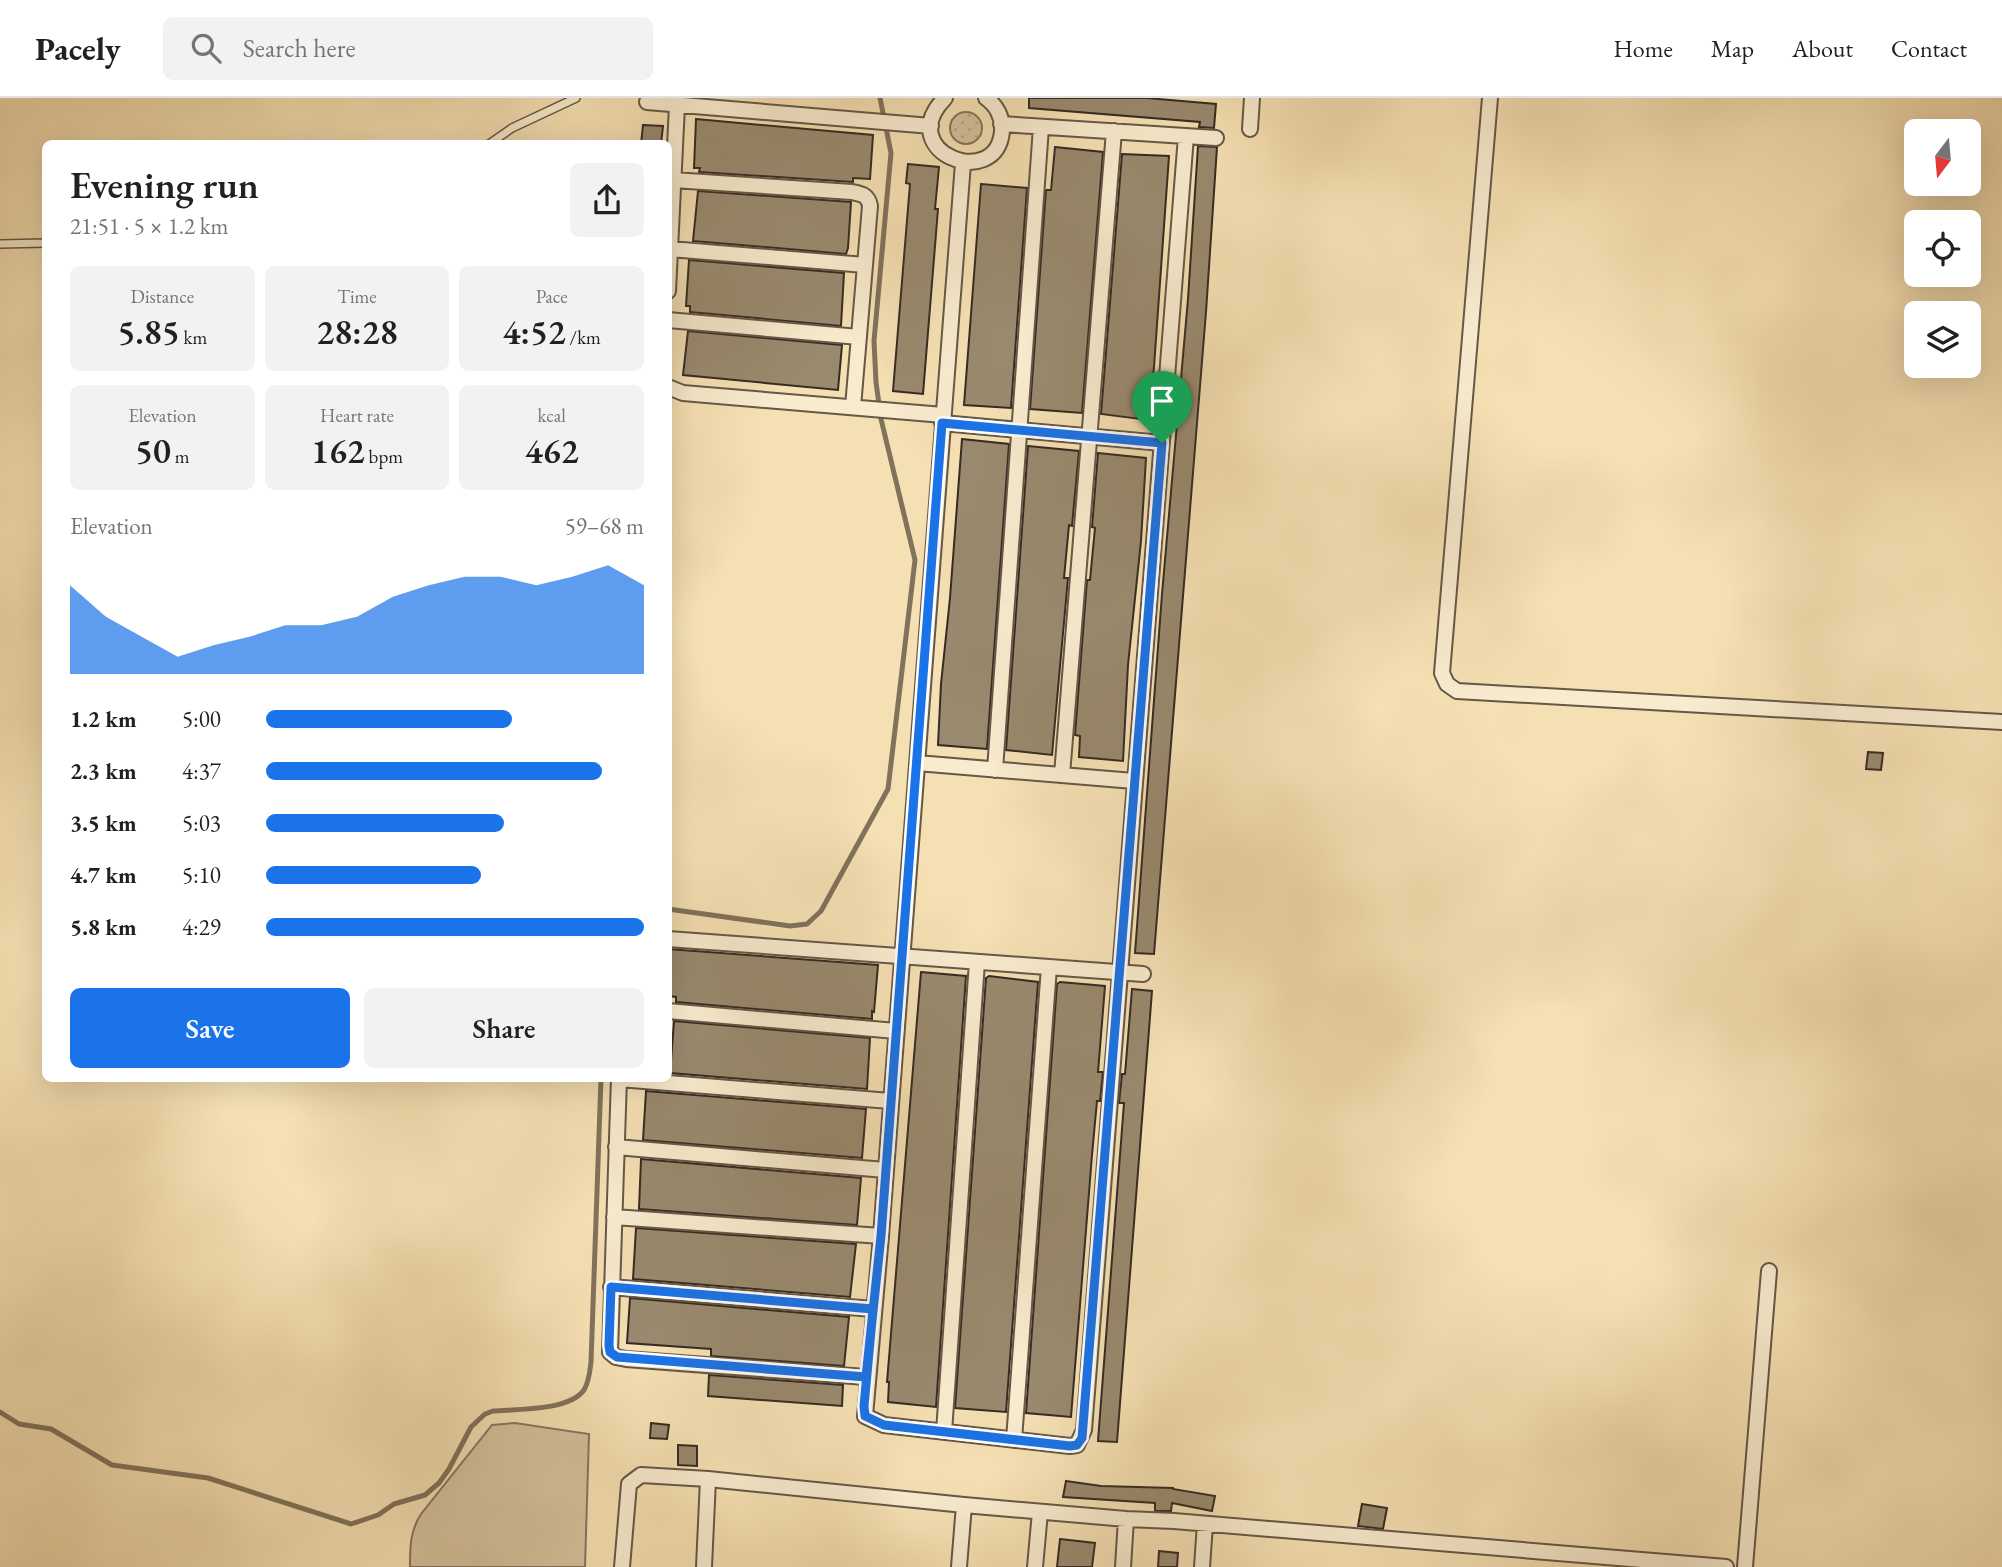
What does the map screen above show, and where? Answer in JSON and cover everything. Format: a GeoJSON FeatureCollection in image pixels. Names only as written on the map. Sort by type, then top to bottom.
{"type":"FeatureCollection","features":[{"type":"Feature","properties":{"kind":"street"},"geometry":{"type":"LineString","coordinates":[[945,98],[931,118],[934,142],[941,152],[963,163],[985,158],[999,141],[1001,124],[997,109],[986,98]]}},
{"type":"Feature","properties":{"kind":"street"},"geometry":{"type":"LineString","coordinates":[[1250,128],[1252,98]]}},
{"type":"Feature","properties":{"kind":"street"},"geometry":{"type":"LineString","coordinates":[[1489,98],[1442,673],[1447,684],[1457,691],[2002,722]]}},
{"type":"Feature","properties":{"kind":"street"},"geometry":{"type":"LineString","coordinates":[[647,102],[931,126]]}},
{"type":"Feature","properties":{"kind":"street"},"geometry":{"type":"LineString","coordinates":[[672,203],[677,105]]}},
{"type":"Feature","properties":{"kind":"street"},"geometry":{"type":"LineString","coordinates":[[1001,124],[1216,138]]}},
{"type":"Feature","properties":{"kind":"street"},"geometry":{"type":"LineString","coordinates":[[995,770],[1041,127]]}},
{"type":"Feature","properties":{"kind":"street"},"geometry":{"type":"LineString","coordinates":[[1062,775],[1114,131]]}},
{"type":"Feature","properties":{"kind":"street"},"geometry":{"type":"LineString","coordinates":[[963,163],[865,1416],[884,1425],[1070,1446],[1077,1445],[1084,1430],[1186,136]]}},
{"type":"Feature","properties":{"kind":"street"},"geometry":{"type":"LineString","coordinates":[[673,180],[863,194],[868,199],[870,205],[853,407]]}},
{"type":"Feature","properties":{"kind":"street"},"geometry":{"type":"LineString","coordinates":[[672,249],[865,265]]}},
{"type":"Feature","properties":{"kind":"street"},"geometry":{"type":"LineString","coordinates":[[672,320],[859,337]]}},
{"type":"Feature","properties":{"kind":"street"},"geometry":{"type":"LineString","coordinates":[[672,389],[683,393],[889,410],[1020,430],[1162,443]]}},
{"type":"Feature","properties":{"kind":"street"},"geometry":{"type":"LineString","coordinates":[[917,763],[1134,781]]}},
{"type":"Feature","properties":{"kind":"street"},"geometry":{"type":"LineString","coordinates":[[672,939],[1143,974]]}},
{"type":"Feature","properties":{"kind":"street"},"geometry":{"type":"LineString","coordinates":[[944,1432],[977,962]]}},
{"type":"Feature","properties":{"kind":"street"},"geometry":{"type":"LineString","coordinates":[[1014,1440],[1049,967]]}},
{"type":"Feature","properties":{"kind":"street"},"geometry":{"type":"LineString","coordinates":[[672,1011],[895,1031]]}},
{"type":"Feature","properties":{"kind":"street"},"geometry":{"type":"LineString","coordinates":[[619,1082],[610,1352],[617,1357],[866,1377]]}},
{"type":"Feature","properties":{"kind":"street"},"geometry":{"type":"LineString","coordinates":[[666,1082],[890,1101]]}},
{"type":"Feature","properties":{"kind":"street"},"geometry":{"type":"LineString","coordinates":[[616,1147],[885,1170]]}},
{"type":"Feature","properties":{"kind":"street"},"geometry":{"type":"LineString","coordinates":[[614,1217],[881,1236]]}},
{"type":"Feature","properties":{"kind":"street"},"geometry":{"type":"LineString","coordinates":[[1745,1567],[1769,1271]]}},
{"type":"Feature","properties":{"kind":"street"},"geometry":{"type":"LineString","coordinates":[[611,1287],[873,1309]]}},
{"type":"Feature","properties":{"kind":"street"},"geometry":{"type":"LineString","coordinates":[[622,1567],[629,1484],[641,1475],[708,1479],[1040,1512],[1726,1567]]}},
{"type":"Feature","properties":{"kind":"street"},"geometry":{"type":"LineString","coordinates":[[704,1567],[708,1479]]}},
{"type":"Feature","properties":{"kind":"street"},"geometry":{"type":"LineString","coordinates":[[958,1567],[964,1505]]}},
{"type":"Feature","properties":{"kind":"street"},"geometry":{"type":"LineString","coordinates":[[1035,1567],[1040,1512]]}},
{"type":"Feature","properties":{"kind":"street"},"geometry":{"type":"LineString","coordinates":[[1123,1567],[1126,1519]]}},
{"type":"Feature","properties":{"kind":"street"},"geometry":{"type":"LineString","coordinates":[[1202,1567],[1205,1524]]}},
{"type":"Feature","properties":{"kind":"lane"},"geometry":{"type":"LineString","coordinates":[[495,140],[512,128],[576,98]]}},
{"type":"Feature","properties":{"kind":"lane"},"geometry":{"type":"LineString","coordinates":[[0,244],[42,243]]}},
{"type":"Feature","properties":{"kind":"shaded area"},"geometry":{"type":"Polygon","coordinates":[[[966,112],[977,117],[982,128],[977,139],[966,144],[955,139],[950,128],[955,117],[966,112]]]}},
{"type":"Feature","properties":{"kind":"shaded area"},"geometry":{"type":"Polygon","coordinates":[[[515,1423],[589,1434],[585,1567],[410,1567],[413,1533],[421,1514],[492,1425],[515,1423]]]}},
{"type":"Feature","properties":{"kind":"building"},"geometry":{"type":"Polygon","coordinates":[[[1029,98],[1147,98],[1216,104],[1214,128],[1199,127],[1200,122],[1029,108],[1029,98]]]}},
{"type":"Feature","properties":{"kind":"building"},"geometry":{"type":"Polygon","coordinates":[[[696,119],[873,135],[870,179],[853,178],[853,182],[699,172],[700,168],[694,168],[696,119]]]}},
{"type":"Feature","properties":{"kind":"building"},"geometry":{"type":"Polygon","coordinates":[[[643,125],[663,126],[661,140],[641,140],[643,125]]]}},
{"type":"Feature","properties":{"kind":"building"},"geometry":{"type":"Polygon","coordinates":[[[1198,146],[1217,147],[1206,312],[1154,954],[1135,953],[1188,299],[1198,146]]]}},
{"type":"Feature","properties":{"kind":"building"},"geometry":{"type":"Polygon","coordinates":[[[1055,147],[1103,152],[1082,413],[1030,409],[1046,190],[1051,190],[1055,147]]]}},
{"type":"Feature","properties":{"kind":"building"},"geometry":{"type":"Polygon","coordinates":[[[1122,154],[1169,156],[1148,420],[1101,414],[1122,154]]]}},
{"type":"Feature","properties":{"kind":"building"},"geometry":{"type":"Polygon","coordinates":[[[908,164],[939,167],[923,394],[893,391],[910,184],[906,183],[908,164]]]}},
{"type":"Feature","properties":{"kind":"building"},"geometry":{"type":"Polygon","coordinates":[[[981,184],[1027,188],[1011,408],[964,405],[981,184]]]}},
{"type":"Feature","properties":{"kind":"building"},"geometry":{"type":"Polygon","coordinates":[[[698,191],[851,202],[846,254],[693,241],[698,191]]]}},
{"type":"Feature","properties":{"kind":"building"},"geometry":{"type":"Polygon","coordinates":[[[689,260],[844,273],[841,326],[690,312],[690,306],[686,306],[689,260]]]}},
{"type":"Feature","properties":{"kind":"building"},"geometry":{"type":"Polygon","coordinates":[[[688,331],[842,345],[838,390],[683,375],[688,331]]]}},
{"type":"Feature","properties":{"kind":"building"},"geometry":{"type":"Polygon","coordinates":[[[962,439],[1009,444],[987,749],[938,745],[962,439]]]}},
{"type":"Feature","properties":{"kind":"building"},"geometry":{"type":"Polygon","coordinates":[[[1028,446],[1079,451],[1064,578],[1068,578],[1052,755],[1006,750],[1028,446]]]}},
{"type":"Feature","properties":{"kind":"building"},"geometry":{"type":"Polygon","coordinates":[[[1098,453],[1146,458],[1141,541],[1128,665],[1123,761],[1079,757],[1080,736],[1075,735],[1087,580],[1090,580],[1095,528],[1092,527],[1098,453]]]}},
{"type":"Feature","properties":{"kind":"building"},"geometry":{"type":"Polygon","coordinates":[[[1868,752],[1883,753],[1881,770],[1866,769],[1868,752]]]}},
{"type":"Feature","properties":{"kind":"building"},"geometry":{"type":"Polygon","coordinates":[[[672,949],[878,965],[872,1019],[676,1002],[676,997],[672,996],[672,949]]]}},
{"type":"Feature","properties":{"kind":"building"},"geometry":{"type":"Polygon","coordinates":[[[921,972],[966,976],[936,1407],[888,1402],[887,1382],[921,972]]]}},
{"type":"Feature","properties":{"kind":"building"},"geometry":{"type":"Polygon","coordinates":[[[989,976],[1038,982],[1006,1412],[955,1408],[986,978],[989,976]]]}},
{"type":"Feature","properties":{"kind":"building"},"geometry":{"type":"Polygon","coordinates":[[[1060,982],[1105,986],[1098,1072],[1103,1072],[1100,1101],[1097,1101],[1071,1417],[1026,1413],[1057,984],[1060,982]]]}},
{"type":"Feature","properties":{"kind":"building"},"geometry":{"type":"Polygon","coordinates":[[[1132,989],[1152,991],[1117,1442],[1098,1441],[1124,1103],[1119,1103],[1122,1074],[1125,1074],[1132,989]]]}},
{"type":"Feature","properties":{"kind":"building"},"geometry":{"type":"Polygon","coordinates":[[[674,1021],[870,1038],[867,1089],[672,1073],[674,1021]]]}},
{"type":"Feature","properties":{"kind":"building"},"geometry":{"type":"Polygon","coordinates":[[[646,1091],[866,1109],[862,1158],[643,1140],[646,1091]]]}},
{"type":"Feature","properties":{"kind":"building"},"geometry":{"type":"Polygon","coordinates":[[[641,1159],[861,1178],[857,1225],[639,1209],[641,1159]]]}},
{"type":"Feature","properties":{"kind":"building"},"geometry":{"type":"Polygon","coordinates":[[[636,1228],[856,1244],[850,1297],[633,1279],[636,1228]]]}},
{"type":"Feature","properties":{"kind":"building"},"geometry":{"type":"Polygon","coordinates":[[[630,1298],[849,1317],[844,1366],[711,1356],[711,1349],[627,1343],[630,1298]]]}},
{"type":"Feature","properties":{"kind":"building"},"geometry":{"type":"Polygon","coordinates":[[[709,1375],[843,1385],[842,1406],[708,1396],[709,1375]]]}},
{"type":"Feature","properties":{"kind":"building"},"geometry":{"type":"Polygon","coordinates":[[[651,1423],[669,1425],[667,1439],[650,1438],[651,1423]]]}},
{"type":"Feature","properties":{"kind":"building"},"geometry":{"type":"Polygon","coordinates":[[[678,1445],[697,1446],[697,1466],[678,1465],[678,1445]]]}},
{"type":"Feature","properties":{"kind":"building"},"geometry":{"type":"Polygon","coordinates":[[[1066,1481],[1101,1486],[1173,1488],[1215,1496],[1212,1511],[1172,1503],[1171,1511],[1155,1511],[1155,1503],[1063,1497],[1066,1481]]]}},
{"type":"Feature","properties":{"kind":"building"},"geometry":{"type":"Polygon","coordinates":[[[1362,1504],[1387,1508],[1383,1529],[1358,1526],[1362,1504]]]}},
{"type":"Feature","properties":{"kind":"building"},"geometry":{"type":"Polygon","coordinates":[[[1060,1539],[1095,1543],[1092,1567],[1057,1567],[1060,1539]]]}},
{"type":"Feature","properties":{"kind":"building"},"geometry":{"type":"Polygon","coordinates":[[[1159,1551],[1178,1553],[1177,1567],[1158,1567],[1159,1551]]]}},
{"type":"Feature","properties":{"kind":"waterway"},"geometry":{"type":"LineString","coordinates":[[672,910],[790,926],[807,924],[821,911],[888,789],[915,560],[881,419],[876,382],[874,341],[891,153],[880,98]]}},
{"type":"Feature","properties":{"kind":"waterway"},"geometry":{"type":"LineString","coordinates":[[0,1412],[19,1424],[51,1429],[112,1465],[208,1478],[351,1524],[378,1515],[394,1504],[425,1495],[439,1483],[471,1427],[485,1414],[567,1402],[577,1397],[586,1387],[591,1362],[601,1082]]}},
{"type":"Feature","properties":{"kind":"route"},"geometry":{"type":"LineString","coordinates":[[1162,443],[942,423],[881,1236],[873,1309],[866,1377],[617,1357],[610,1352],[609,1345],[611,1287],[873,1309],[864,1406],[865,1416],[873,1422],[1070,1446],[1077,1445],[1082,1438],[1162,443]]}}]}
